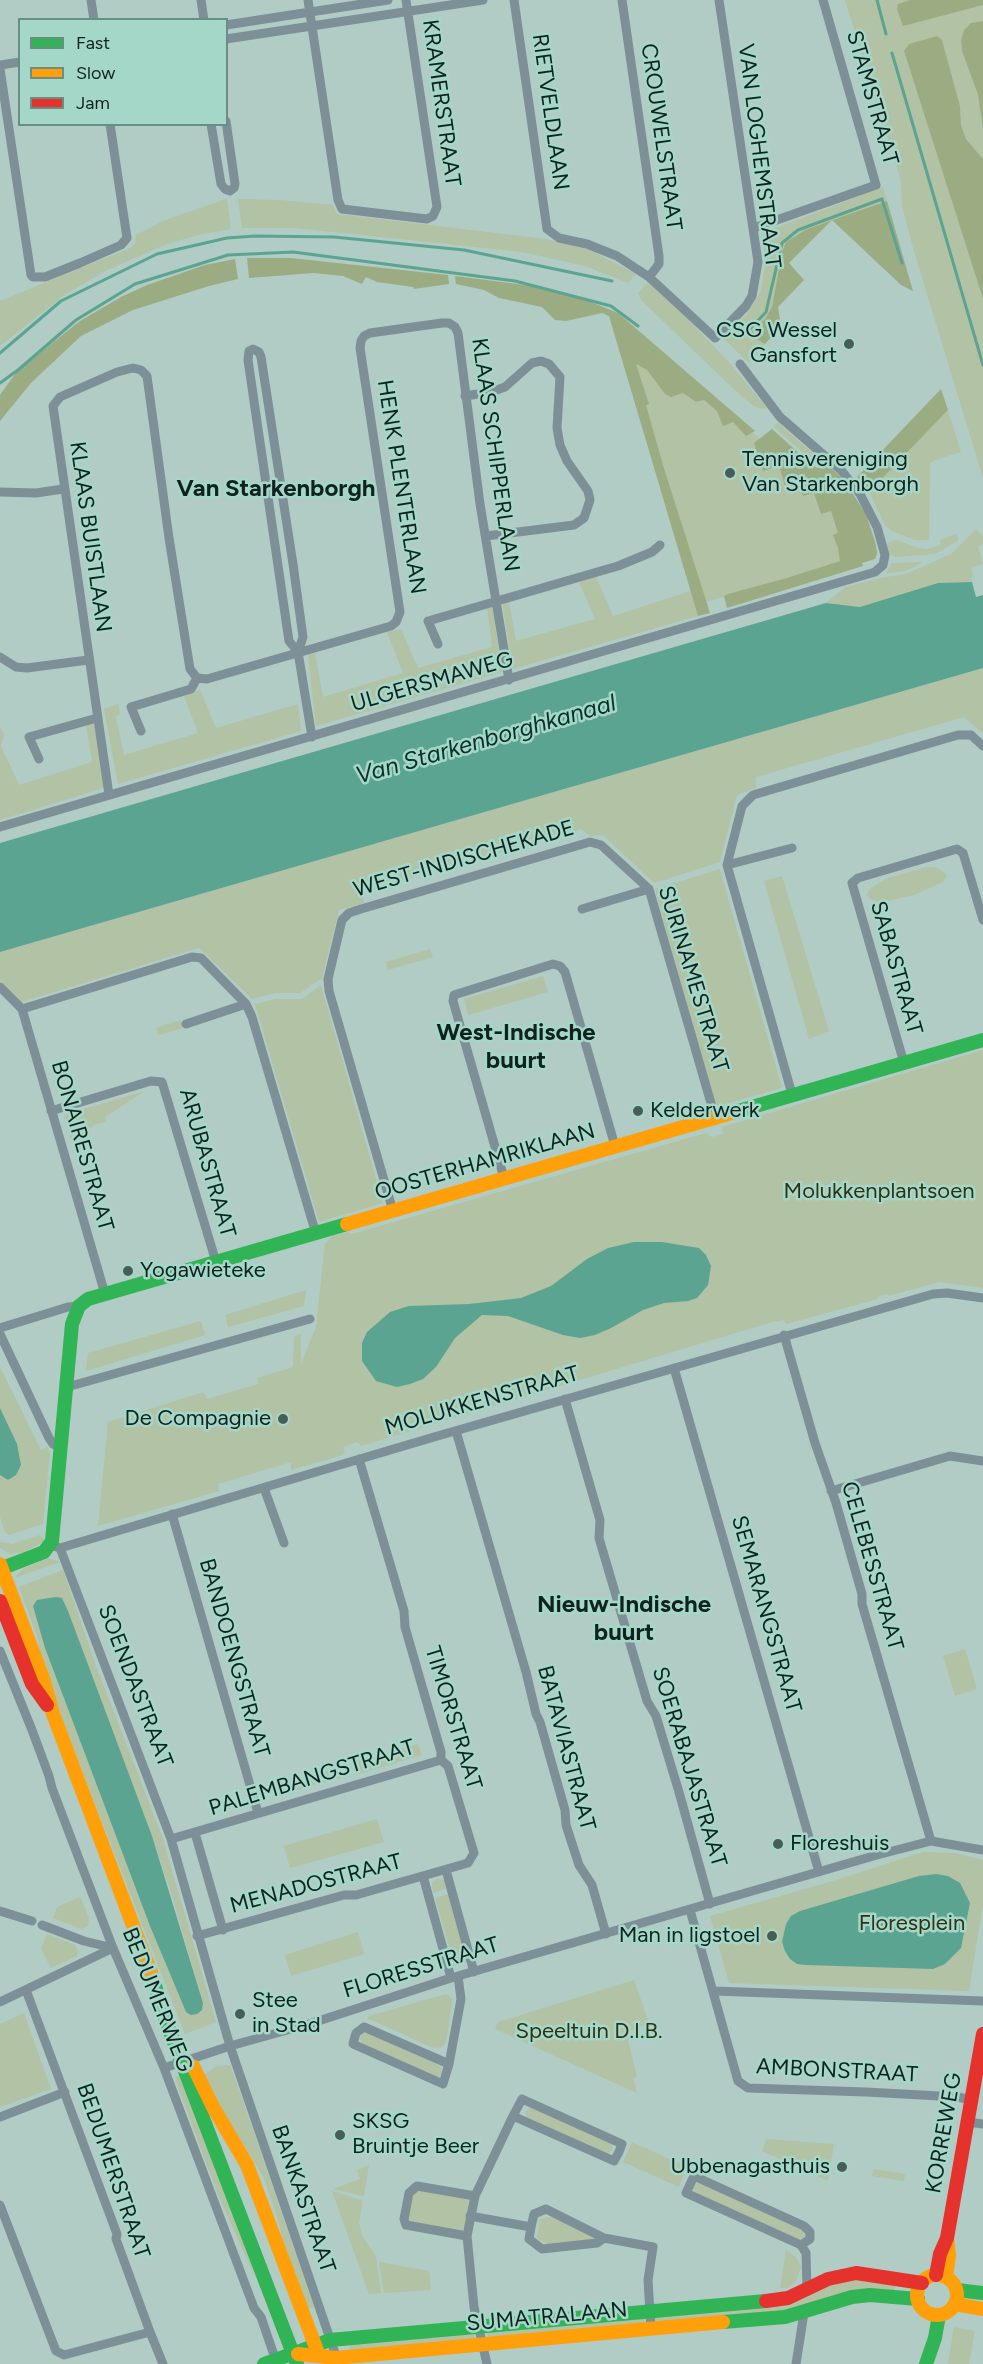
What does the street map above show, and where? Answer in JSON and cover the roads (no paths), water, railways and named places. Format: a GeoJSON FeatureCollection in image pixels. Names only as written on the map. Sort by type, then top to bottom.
{"type":"FeatureCollection","features":[{"type":"Feature","properties":{"kind":"main road","name":"OOSTERHAMRIKLAAN"},"geometry":{"type":"LineString","coordinates":[[79,1306],[88,1299],[983,1040]]}},
{"type":"Feature","properties":{"kind":"main road","name":"SOENDASTRAAT"},"geometry":{"type":"LineString","coordinates":[[55,1546],[60,1447],[72,1324],[79,1306]]}},
{"type":"Feature","properties":{"kind":"main road","name":"MOLUKKENSTRAAT"},"geometry":{"type":"LineString","coordinates":[[1,1567],[40,1554],[55,1546]]}},
{"type":"Feature","properties":{"kind":"main road","name":"BEDUMERWEG"},"geometry":{"type":"LineString","coordinates":[[1,1567],[5,1609],[43,1680],[53,1714],[158,1991],[167,2024],[247,2165],[319,2355]]}},
{"type":"Feature","properties":{"kind":"main road","name":"KORREWEG"},"geometry":{"type":"LineString","coordinates":[[941,2276],[940,2254],[947,2238],[983,2034]]}},
{"type":"Feature","properties":{"kind":"main road","name":"BEDUMERWEG"},"geometry":{"type":"LineString","coordinates":[[186,2061],[295,2359]]}},
{"type":"Feature","properties":{"kind":"main road","name":"SUMATRALAAN"},"geometry":{"type":"LineString","coordinates":[[319,2355],[330,2340],[776,2300],[788,2298],[828,2279],[856,2273],[921,2283]]}},
{"type":"Feature","properties":{"kind":"main road"},"geometry":{"type":"LineString","coordinates":[[941,2276],[953,2282],[956,2297],[948,2312],[935,2315],[923,2309],[918,2299],[918,2290],[921,2283],[928,2277],[941,2276]]}},
{"type":"Feature","properties":{"kind":"main road"},"geometry":{"type":"LineString","coordinates":[[956,2297],[983,2294]]}},
{"type":"Feature","properties":{"kind":"main road","name":"SUMATRALAAN"},"geometry":{"type":"LineString","coordinates":[[295,2359],[319,2355],[338,2361],[482,2343],[784,2317],[804,2313],[852,2297],[870,2295],[918,2299]]}},
{"type":"Feature","properties":{"kind":"main road"},"geometry":{"type":"LineString","coordinates":[[956,2297],[983,2309]]}},
{"type":"Feature","properties":{"kind":"main road"},"geometry":{"type":"LineString","coordinates":[[927,2359],[935,2338],[935,2315]]}},
{"type":"Feature","properties":{"kind":"main road"},"geometry":{"type":"LineString","coordinates":[[272,2363],[295,2359]]}},
{"type":"Feature","properties":{"kind":"street"},"geometry":{"type":"LineString","coordinates":[[91,0],[94,18]]}},
{"type":"Feature","properties":{"kind":"street"},"geometry":{"type":"LineString","coordinates":[[201,0],[204,18]]}},
{"type":"Feature","properties":{"kind":"street"},"geometry":{"type":"LineString","coordinates":[[308,0],[312,27]]}},
{"type":"Feature","properties":{"kind":"street"},"geometry":{"type":"LineString","coordinates":[[228,25],[388,0]]}},
{"type":"Feature","properties":{"kind":"street","name":"KRAMERSTRAAT"},"geometry":{"type":"LineString","coordinates":[[312,27],[338,200],[342,209],[427,219],[437,210],[406,0]]}},
{"type":"Feature","properties":{"kind":"street"},"geometry":{"type":"LineString","coordinates":[[228,39],[483,0]]}},
{"type":"Feature","properties":{"kind":"street","name":"RIETVELDLAAN"},"geometry":{"type":"LineString","coordinates":[[514,0],[547,229],[559,238],[587,244],[617,256],[650,277]]}},
{"type":"Feature","properties":{"kind":"street","name":"CROUWELSTRAAT"},"geometry":{"type":"LineString","coordinates":[[622,0],[659,256],[659,264],[650,277]]}},
{"type":"Feature","properties":{"kind":"street","name":"VAN LOGHEMSTRAAT"},"geometry":{"type":"LineString","coordinates":[[650,277],[715,338],[746,306],[752,296],[758,262],[719,0]]}},
{"type":"Feature","properties":{"kind":"street","name":"STAMSTRAAT"},"geometry":{"type":"LineString","coordinates":[[754,228],[876,185],[823,0]]}},
{"type":"Feature","properties":{"kind":"street"},"geometry":{"type":"LineString","coordinates":[[18,62],[0,67],[31,275],[42,278],[121,245],[127,238],[110,126]]}},
{"type":"Feature","properties":{"kind":"street"},"geometry":{"type":"LineString","coordinates":[[211,126],[221,184],[230,191],[235,184],[227,126]]}},
{"type":"Feature","properties":{"kind":"street","name":"KLAAS SCHIPPERLAAN"},"geometry":{"type":"LineString","coordinates":[[408,327],[449,323],[458,333],[465,396],[509,680]]}},
{"type":"Feature","properties":{"kind":"street","name":"HENK PLENTERLAAN"},"geometry":{"type":"LineString","coordinates":[[197,678],[207,679],[391,626],[399,617],[360,348],[364,336],[370,333],[408,327]]}},
{"type":"Feature","properties":{"kind":"street"},"geometry":{"type":"LineString","coordinates":[[298,652],[289,641],[247,355],[253,349],[259,352],[261,357],[291,553],[303,638],[298,652],[312,737]]}},
{"type":"Feature","properties":{"kind":"street"},"geometry":{"type":"LineString","coordinates":[[465,396],[491,392],[505,387],[532,363],[541,361],[549,364],[560,378],[557,428],[561,445],[567,461],[588,491],[590,500],[584,518],[574,525],[486,536]]}},
{"type":"Feature","properties":{"kind":"street","name":"ULGERSMAWEG"},"geometry":{"type":"LineString","coordinates":[[0,827],[875,572],[883,565],[885,555],[877,527],[860,494],[841,470],[780,417],[740,364]]}},
{"type":"Feature","properties":{"kind":"street","name":"KLAAS BUISTLAAN"},"geometry":{"type":"LineString","coordinates":[[109,795],[63,489],[53,406],[60,397],[117,372],[141,370],[147,376],[190,669],[197,678]]}},
{"type":"Feature","properties":{"kind":"street"},"geometry":{"type":"LineString","coordinates":[[0,492],[36,493],[63,489]]}},
{"type":"Feature","properties":{"kind":"street"},"geometry":{"type":"LineString","coordinates":[[496,602],[618,566],[652,552],[660,545]]}},
{"type":"Feature","properties":{"kind":"street","name":"KLAAS SCHIPPERLAAN"},"geometry":{"type":"LineString","coordinates":[[438,644],[428,621],[496,602]]}},
{"type":"Feature","properties":{"kind":"street"},"geometry":{"type":"LineString","coordinates":[[0,657],[16,667],[27,668],[88,660]]}},
{"type":"Feature","properties":{"kind":"street"},"geometry":{"type":"LineString","coordinates":[[141,731],[131,707],[191,689],[197,678]]}},
{"type":"Feature","properties":{"kind":"street"},"geometry":{"type":"LineString","coordinates":[[39,759],[29,737],[97,718]]}},
{"type":"Feature","properties":{"kind":"street"},"geometry":{"type":"LineString","coordinates":[[792,1094],[727,865],[742,806],[753,795],[958,735],[970,735],[983,746]]}},
{"type":"Feature","properties":{"kind":"street","name":"SURINAMESTRAAT"},"geometry":{"type":"LineString","coordinates":[[590,842],[602,845],[649,889],[715,1117]]}},
{"type":"Feature","properties":{"kind":"street","name":"WEST-INDISCHEKADE"},"geometry":{"type":"LineString","coordinates":[[393,1211],[329,991],[328,979],[342,920],[348,913],[590,842]]}},
{"type":"Feature","properties":{"kind":"street"},"geometry":{"type":"LineString","coordinates":[[727,865],[792,848]]}},
{"type":"Feature","properties":{"kind":"street","name":"SABASTRAAT"},"geometry":{"type":"LineString","coordinates":[[904,1063],[852,883],[858,878],[957,849],[963,853],[983,920]]}},
{"type":"Feature","properties":{"kind":"street"},"geometry":{"type":"LineString","coordinates":[[582,909],[649,889]]}},
{"type":"Feature","properties":{"kind":"street"},"geometry":{"type":"LineString","coordinates":[[0,987],[22,1009],[192,957],[201,958],[246,1004],[252,1017],[316,1233]]}},
{"type":"Feature","properties":{"kind":"street"},"geometry":{"type":"LineString","coordinates":[[504,1178],[453,1001],[454,995],[554,964],[560,966],[565,972],[615,1146]]}},
{"type":"Feature","properties":{"kind":"street"},"geometry":{"type":"LineString","coordinates":[[186,1024],[246,1004]]}},
{"type":"Feature","properties":{"kind":"street","name":"BONAIRESTRAAT"},"geometry":{"type":"LineString","coordinates":[[22,1009],[105,1294]]}},
{"type":"Feature","properties":{"kind":"street","name":"ARUBASTRAAT"},"geometry":{"type":"LineString","coordinates":[[51,1111],[151,1081],[162,1082],[216,1262]]}},
{"type":"Feature","properties":{"kind":"street","name":"MOLUKKENSTRAAT"},"geometry":{"type":"LineString","coordinates":[[55,1546],[172,1515],[784,1335],[940,1293],[983,1298]]}},
{"type":"Feature","properties":{"kind":"street","name":"OOSTERHAMRIKLAAN"},"geometry":{"type":"LineString","coordinates":[[0,1328],[68,1307],[79,1306]]}},
{"type":"Feature","properties":{"kind":"street"},"geometry":{"type":"LineString","coordinates":[[67,1387],[310,1319]]}},
{"type":"Feature","properties":{"kind":"street"},"geometry":{"type":"LineString","coordinates":[[0,1334],[49,1438],[53,1444],[60,1447]]}},
{"type":"Feature","properties":{"kind":"street","name":"CELEBESSTRAAT"},"geometry":{"type":"LineString","coordinates":[[784,1335],[862,1594],[862,1604],[931,1841]]}},
{"type":"Feature","properties":{"kind":"street","name":"SEMARANGSTRAAT"},"geometry":{"type":"LineString","coordinates":[[674,1368],[819,1872]]}},
{"type":"Feature","properties":{"kind":"street","name":"SOERABAJASTRAAT"},"geometry":{"type":"LineString","coordinates":[[565,1399],[600,1520],[599,1538],[646,1701],[656,1716],[710,1904]]}},
{"type":"Feature","properties":{"kind":"street","name":"BATAVIASTRAAT"},"geometry":{"type":"LineString","coordinates":[[456,1431],[565,1810],[566,1825],[579,1865],[592,1885],[606,1934]]}},
{"type":"Feature","properties":{"kind":"street"},"geometry":{"type":"LineString","coordinates":[[831,1491],[951,1456],[983,1461]]}},
{"type":"Feature","properties":{"kind":"street","name":"TIMORSTRAAT"},"geometry":{"type":"LineString","coordinates":[[359,1459],[404,1611],[405,1627],[441,1752],[441,1760],[448,1766],[474,1853],[468,1863],[446,1870]]}},
{"type":"Feature","properties":{"kind":"street"},"geometry":{"type":"LineString","coordinates":[[264,1488],[284,1543]]}},
{"type":"Feature","properties":{"kind":"street","name":"BANDOENGSTRAAT"},"geometry":{"type":"LineString","coordinates":[[172,1515],[258,1813]]}},
{"type":"Feature","properties":{"kind":"street","name":"SOENDASTRAAT"},"geometry":{"type":"LineString","coordinates":[[55,1546],[65,1562],[171,1839],[230,2046]]}},
{"type":"Feature","properties":{"kind":"street","name":"BEDUMERWEG"},"geometry":{"type":"LineString","coordinates":[[0,1651],[32,1730],[113,1948],[164,2068],[254,2308],[261,2317],[272,2363]]}},
{"type":"Feature","properties":{"kind":"street","name":"PALEMBANGSTRAAT"},"geometry":{"type":"LineString","coordinates":[[195,1833],[441,1760]]}},
{"type":"Feature","properties":{"kind":"street"},"geometry":{"type":"LineString","coordinates":[[171,1839],[195,1833],[223,1930]]}},
{"type":"Feature","properties":{"kind":"street"},"geometry":{"type":"LineString","coordinates":[[983,1851],[931,1841],[690,1910],[715,1991],[983,2001]]}},
{"type":"Feature","properties":{"kind":"street"},"geometry":{"type":"LineString","coordinates":[[446,1870],[474,1972]]}},
{"type":"Feature","properties":{"kind":"street","name":"MENADOSTRAAT"},"geometry":{"type":"LineString","coordinates":[[197,1936],[344,1895],[356,1894],[446,1870]]}},
{"type":"Feature","properties":{"kind":"street"},"geometry":{"type":"LineString","coordinates":[[423,1876],[461,1998],[449,2064],[443,2084],[353,2044],[356,2033],[364,2027],[449,2064]]}},
{"type":"Feature","properties":{"kind":"street","name":"FLORESSTRAAT"},"geometry":{"type":"LineString","coordinates":[[164,2068],[454,1977],[690,1910]]}},
{"type":"Feature","properties":{"kind":"street"},"geometry":{"type":"LineString","coordinates":[[0,1911],[84,1941],[113,1948]]}},
{"type":"Feature","properties":{"kind":"street"},"geometry":{"type":"LineString","coordinates":[[0,2002],[113,1948]]}},
{"type":"Feature","properties":{"kind":"street","name":"BEDUMERSTRAAT"},"geometry":{"type":"LineString","coordinates":[[26,1990],[163,2364]]}},
{"type":"Feature","properties":{"kind":"street","name":"AMBONSTRAAT"},"geometry":{"type":"LineString","coordinates":[[715,1991],[738,2081],[748,2088],[866,2091],[958,2097],[971,2100]]}},
{"type":"Feature","properties":{"kind":"street","name":"BANKASTRAAT"},"geometry":{"type":"LineString","coordinates":[[230,2046],[338,2361]]}},
{"type":"Feature","properties":{"kind":"street"},"geometry":{"type":"LineString","coordinates":[[0,2117],[65,2092]]}},
{"type":"Feature","properties":{"kind":"street"},"geometry":{"type":"LineString","coordinates":[[487,2364],[474,2307],[466,2236],[475,2196],[513,2116],[522,2099],[622,2144],[614,2161],[513,2116]]}},
{"type":"Feature","properties":{"kind":"street"},"geometry":{"type":"LineString","coordinates":[[968,2122],[983,2124]]}},
{"type":"Feature","properties":{"kind":"street"},"geometry":{"type":"LineString","coordinates":[[801,2245],[810,2239],[810,2232],[804,2226],[694,2176],[686,2193],[801,2245],[806,2253],[807,2290]]}},
{"type":"Feature","properties":{"kind":"street"},"geometry":{"type":"LineString","coordinates":[[466,2236],[405,2225],[409,2193],[417,2186],[475,2196]]}},
{"type":"Feature","properties":{"kind":"street"},"geometry":{"type":"LineString","coordinates":[[0,2205],[56,2351],[64,2355],[150,2332]]}},
{"type":"Feature","properties":{"kind":"street"},"geometry":{"type":"LineString","coordinates":[[603,2238],[597,2244],[542,2249],[529,2239],[534,2214],[546,2209],[603,2238],[653,2247],[648,2280],[651,2329]]}},
{"type":"Feature","properties":{"kind":"street"},"geometry":{"type":"LineString","coordinates":[[470,2216],[531,2227]]}},
{"type":"Feature","properties":{"kind":"street"},"geometry":{"type":"LineString","coordinates":[[796,2364],[804,2313]]}},
{"type":"Feature","properties":{"kind":"water","name":"Van Starkenborghkanaal"},"geometry":{"type":"Polygon","coordinates":[[[972,582],[976,597],[983,595],[983,668],[0,952],[0,843],[826,603],[860,607],[938,583],[972,582]]]}},
{"type":"Feature","properties":{"kind":"water"},"geometry":{"type":"Polygon","coordinates":[[[634,1242],[662,1242],[699,1248],[706,1255],[711,1266],[708,1285],[697,1298],[664,1303],[643,1310],[611,1328],[580,1338],[563,1335],[508,1316],[482,1315],[455,1338],[436,1367],[423,1379],[397,1387],[376,1381],[362,1361],[362,1343],[367,1332],[390,1312],[409,1306],[469,1304],[521,1298],[551,1286],[587,1259],[608,1248],[634,1242]]]}},
{"type":"Feature","properties":{"kind":"water"},"geometry":{"type":"Polygon","coordinates":[[[0,1408],[17,1444],[21,1465],[16,1475],[8,1480],[0,1475],[0,1408]]]}},
{"type":"Feature","properties":{"kind":"water"},"geometry":{"type":"Polygon","coordinates":[[[62,1598],[68,1611],[152,1836],[203,2003],[202,2010],[197,2014],[191,2015],[186,2012],[150,1926],[45,1648],[33,1606],[37,1600],[62,1598]]]}},
{"type":"Feature","properties":{"kind":"water"},"geometry":{"type":"Polygon","coordinates":[[[936,1874],[948,1876],[960,1883],[970,1903],[961,1948],[945,1964],[933,1969],[806,1965],[797,1964],[785,1951],[782,1942],[786,1924],[791,1916],[800,1911],[919,1876],[936,1874]]]}},
{"type":"Feature","properties":{"kind":"waterway"},"geometry":{"type":"LineString","coordinates":[[877,0],[886,34]]}},
{"type":"Feature","properties":{"kind":"waterway"},"geometry":{"type":"LineString","coordinates":[[892,53],[983,365]]}},
{"type":"Feature","properties":{"kind":"waterway"},"geometry":{"type":"LineString","coordinates":[[748,331],[766,312],[782,243],[798,230],[882,199],[902,263]]}},
{"type":"Feature","properties":{"kind":"waterway"},"geometry":{"type":"LineString","coordinates":[[0,353],[61,301],[157,254],[227,238],[334,237],[464,250],[612,281]]}},
{"type":"Feature","properties":{"kind":"waterway"},"geometry":{"type":"LineString","coordinates":[[0,383],[76,320],[135,284],[228,255],[293,252],[515,281],[611,306],[638,326]]}},
{"type":"Feature","properties":{"kind":"place","name":"CSG Wessel Gansfort"},"geometry":{"type":"Point","coordinates":[849,344]}},
{"type":"Feature","properties":{"kind":"place","name":"Tennisvereniging Van Starkenborgh"},"geometry":{"type":"Point","coordinates":[730,473]}},
{"type":"Feature","properties":{"kind":"place","name":"Kelderwerk"},"geometry":{"type":"Point","coordinates":[638,1111]}},
{"type":"Feature","properties":{"kind":"place","name":"Yogawieteke"},"geometry":{"type":"Point","coordinates":[128,1271]}},
{"type":"Feature","properties":{"kind":"place","name":"De Compagnie"},"geometry":{"type":"Point","coordinates":[283,1419]}},
{"type":"Feature","properties":{"kind":"place","name":"Floreshuis"},"geometry":{"type":"Point","coordinates":[778,1844]}},
{"type":"Feature","properties":{"kind":"place","name":"Man in ligstoel"},"geometry":{"type":"Point","coordinates":[772,1936]}},
{"type":"Feature","properties":{"kind":"place","name":"Stee in Stad"},"geometry":{"type":"Point","coordinates":[240,2014]}},
{"type":"Feature","properties":{"kind":"place","name":"SKSG Bruintje Beer"},"geometry":{"type":"Point","coordinates":[340,2135]}},
{"type":"Feature","properties":{"kind":"place","name":"Ubbenagasthuis"},"geometry":{"type":"Point","coordinates":[842,2167]}},
{"type":"Feature","properties":{"kind":"district","name":"Van Starkenborgh"},"geometry":{"type":"Point","coordinates":[276,489]}},
{"type":"Feature","properties":{"kind":"district","name":"West-Indische buurt"},"geometry":{"type":"Point","coordinates":[516,1047]}},
{"type":"Feature","properties":{"kind":"district","name":"Nieuw-Indische buurt"},"geometry":{"type":"Point","coordinates":[624,1619]}},
{"type":"Feature","properties":{"kind":"park label","name":"Molukkenplantsoen"},"geometry":{"type":"Point","coordinates":[879,1192]}},
{"type":"Feature","properties":{"kind":"park label","name":"Floresplein"},"geometry":{"type":"Point","coordinates":[912,1924]}},
{"type":"Feature","properties":{"kind":"park label","name":"Speeltuin D.I.B."},"geometry":{"type":"Point","coordinates":[589,2032]}}]}
